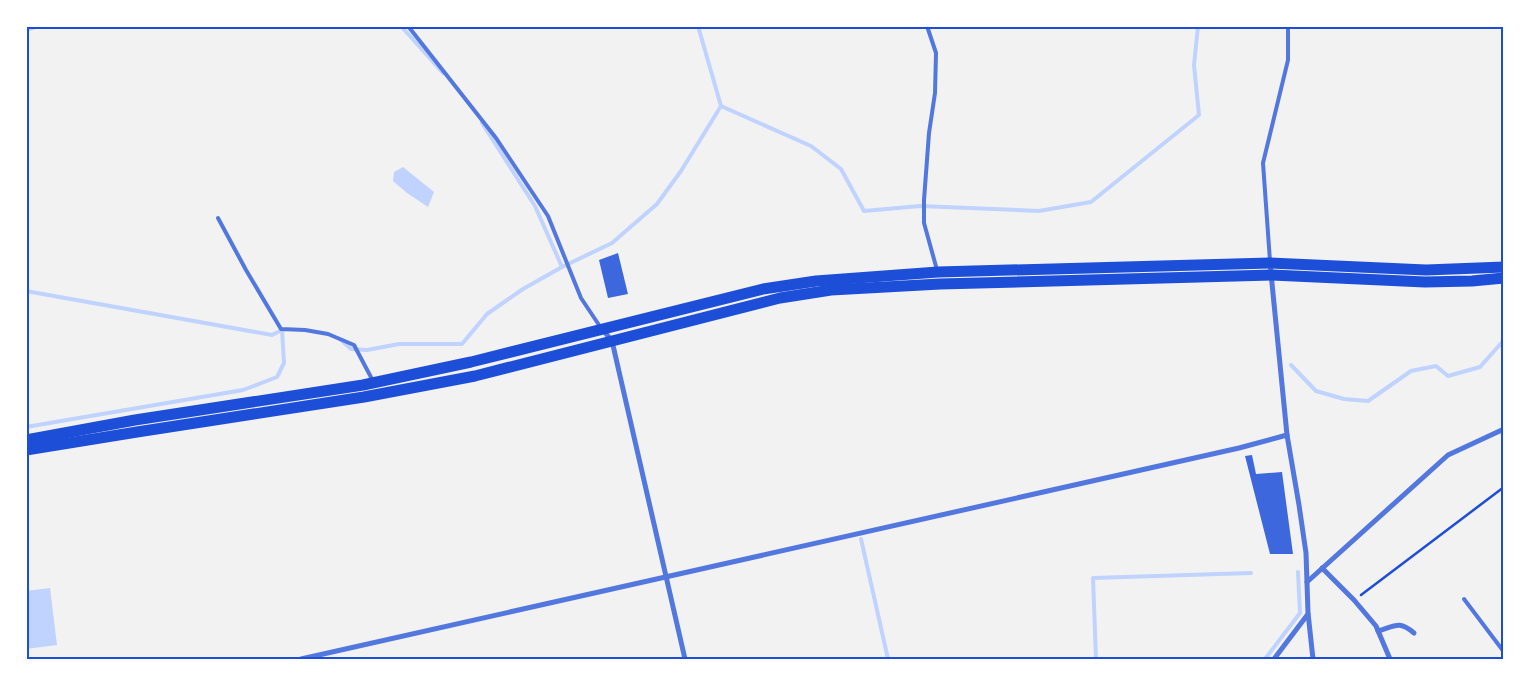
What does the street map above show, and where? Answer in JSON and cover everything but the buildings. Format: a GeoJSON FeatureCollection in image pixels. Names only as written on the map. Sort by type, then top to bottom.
{"type":"FeatureCollection","features":[{"type":"Feature","properties":{"kind":"main road"},"geometry":{"type":"LineString","coordinates":[[26,450],[376,395],[475,376],[780,298],[831,290],[939,278],[1270,263],[1426,270],[1504,268]]}},
{"type":"Feature","properties":{"kind":"main road"},"geometry":{"type":"LineString","coordinates":[[26,440],[135,420],[374,383],[471,362],[763,289],[816,281],[1272,275],[1425,282],[1504,278]]}},
{"type":"Feature","properties":{"kind":"street"},"geometry":{"type":"LineString","coordinates":[[1270,263],[1287,435],[1300,504],[1306,553],[1308,613],[1313,659]]}},
{"type":"Feature","properties":{"kind":"street"},"geometry":{"type":"LineString","coordinates":[[603,330],[612,342],[685,659]]}},
{"type":"Feature","properties":{"kind":"street"},"geometry":{"type":"LineString","coordinates":[[1307,582],[1448,455],[1504,429]]}},
{"type":"Feature","properties":{"kind":"street"},"geometry":{"type":"LineString","coordinates":[[301,659],[1239,448],[1287,435]]}},
{"type":"Feature","properties":{"kind":"street"},"geometry":{"type":"LineString","coordinates":[[1322,568],[1354,600],[1376,626],[1390,659]]}},
{"type":"Feature","properties":{"kind":"street"},"geometry":{"type":"LineString","coordinates":[[1274,659],[1308,613]]}},
{"type":"Feature","properties":{"kind":"street"},"geometry":{"type":"LineString","coordinates":[[1378,631],[1399,624],[1407,627],[1414,633]]}},
{"type":"Feature","properties":{"kind":"lane"},"geometry":{"type":"LineString","coordinates":[[408,26],[496,138],[548,216],[582,298],[603,330]]}},
{"type":"Feature","properties":{"kind":"lane"},"geometry":{"type":"LineString","coordinates":[[928,26],[936,53],[936,69],[935,93],[929,133],[924,224],[939,278]]}},
{"type":"Feature","properties":{"kind":"lane"},"geometry":{"type":"LineString","coordinates":[[1270,263],[1263,163],[1288,60],[1288,26]]}},
{"type":"Feature","properties":{"kind":"lane"},"geometry":{"type":"LineString","coordinates":[[218,218],[246,270],[281,328],[328,334],[354,345],[374,383],[376,395]]}},
{"type":"Feature","properties":{"kind":"lane"},"geometry":{"type":"LineString","coordinates":[[1464,598],[1504,652]]}},
{"type":"Feature","properties":{"kind":"path"},"geometry":{"type":"LineString","coordinates":[[1354,600],[1504,487]]}},
{"type":"Feature","properties":{"kind":"water"},"geometry":{"type":"Polygon","coordinates":[[[403,167],[434,192],[428,207],[393,181],[394,172],[403,167]]]}},
{"type":"Feature","properties":{"kind":"water"},"geometry":{"type":"Polygon","coordinates":[[[50,588],[57,645],[26,649],[26,591],[50,588]]]}},
{"type":"Feature","properties":{"kind":"waterway"},"geometry":{"type":"LineString","coordinates":[[26,30],[38,26]]}},
{"type":"Feature","properties":{"kind":"waterway"},"geometry":{"type":"LineString","coordinates":[[401,26],[443,73]]}},
{"type":"Feature","properties":{"kind":"waterway"},"geometry":{"type":"LineString","coordinates":[[698,26],[721,106]]}},
{"type":"Feature","properties":{"kind":"waterway"},"geometry":{"type":"LineString","coordinates":[[341,340],[351,349],[367,350],[399,344],[462,344],[487,314],[523,289],[562,267],[612,243],[657,204],[681,171],[721,106],[811,146],[841,169],[864,211],[920,206],[1039,211],[1091,202],[1199,115],[1194,65],[1198,26]]}},
{"type":"Feature","properties":{"kind":"waterway"},"geometry":{"type":"LineString","coordinates":[[482,123],[535,206],[562,267]]}},
{"type":"Feature","properties":{"kind":"waterway"},"geometry":{"type":"LineString","coordinates":[[26,291],[272,335],[282,330]]}},
{"type":"Feature","properties":{"kind":"waterway"},"geometry":{"type":"LineString","coordinates":[[26,427],[243,390],[277,377],[284,363],[282,330],[284,330]]}},
{"type":"Feature","properties":{"kind":"waterway"},"geometry":{"type":"LineString","coordinates":[[1291,365],[1316,391],[1344,399],[1368,401],[1411,371],[1436,366],[1448,376],[1480,367],[1504,340]]}},
{"type":"Feature","properties":{"kind":"waterway"},"geometry":{"type":"LineString","coordinates":[[861,539],[888,659]]}},
{"type":"Feature","properties":{"kind":"waterway"},"geometry":{"type":"LineString","coordinates":[[1265,659],[1300,613],[1298,572]]}},
{"type":"Feature","properties":{"kind":"waterway"},"geometry":{"type":"LineString","coordinates":[[1096,659],[1093,578],[1251,573]]}}]}
